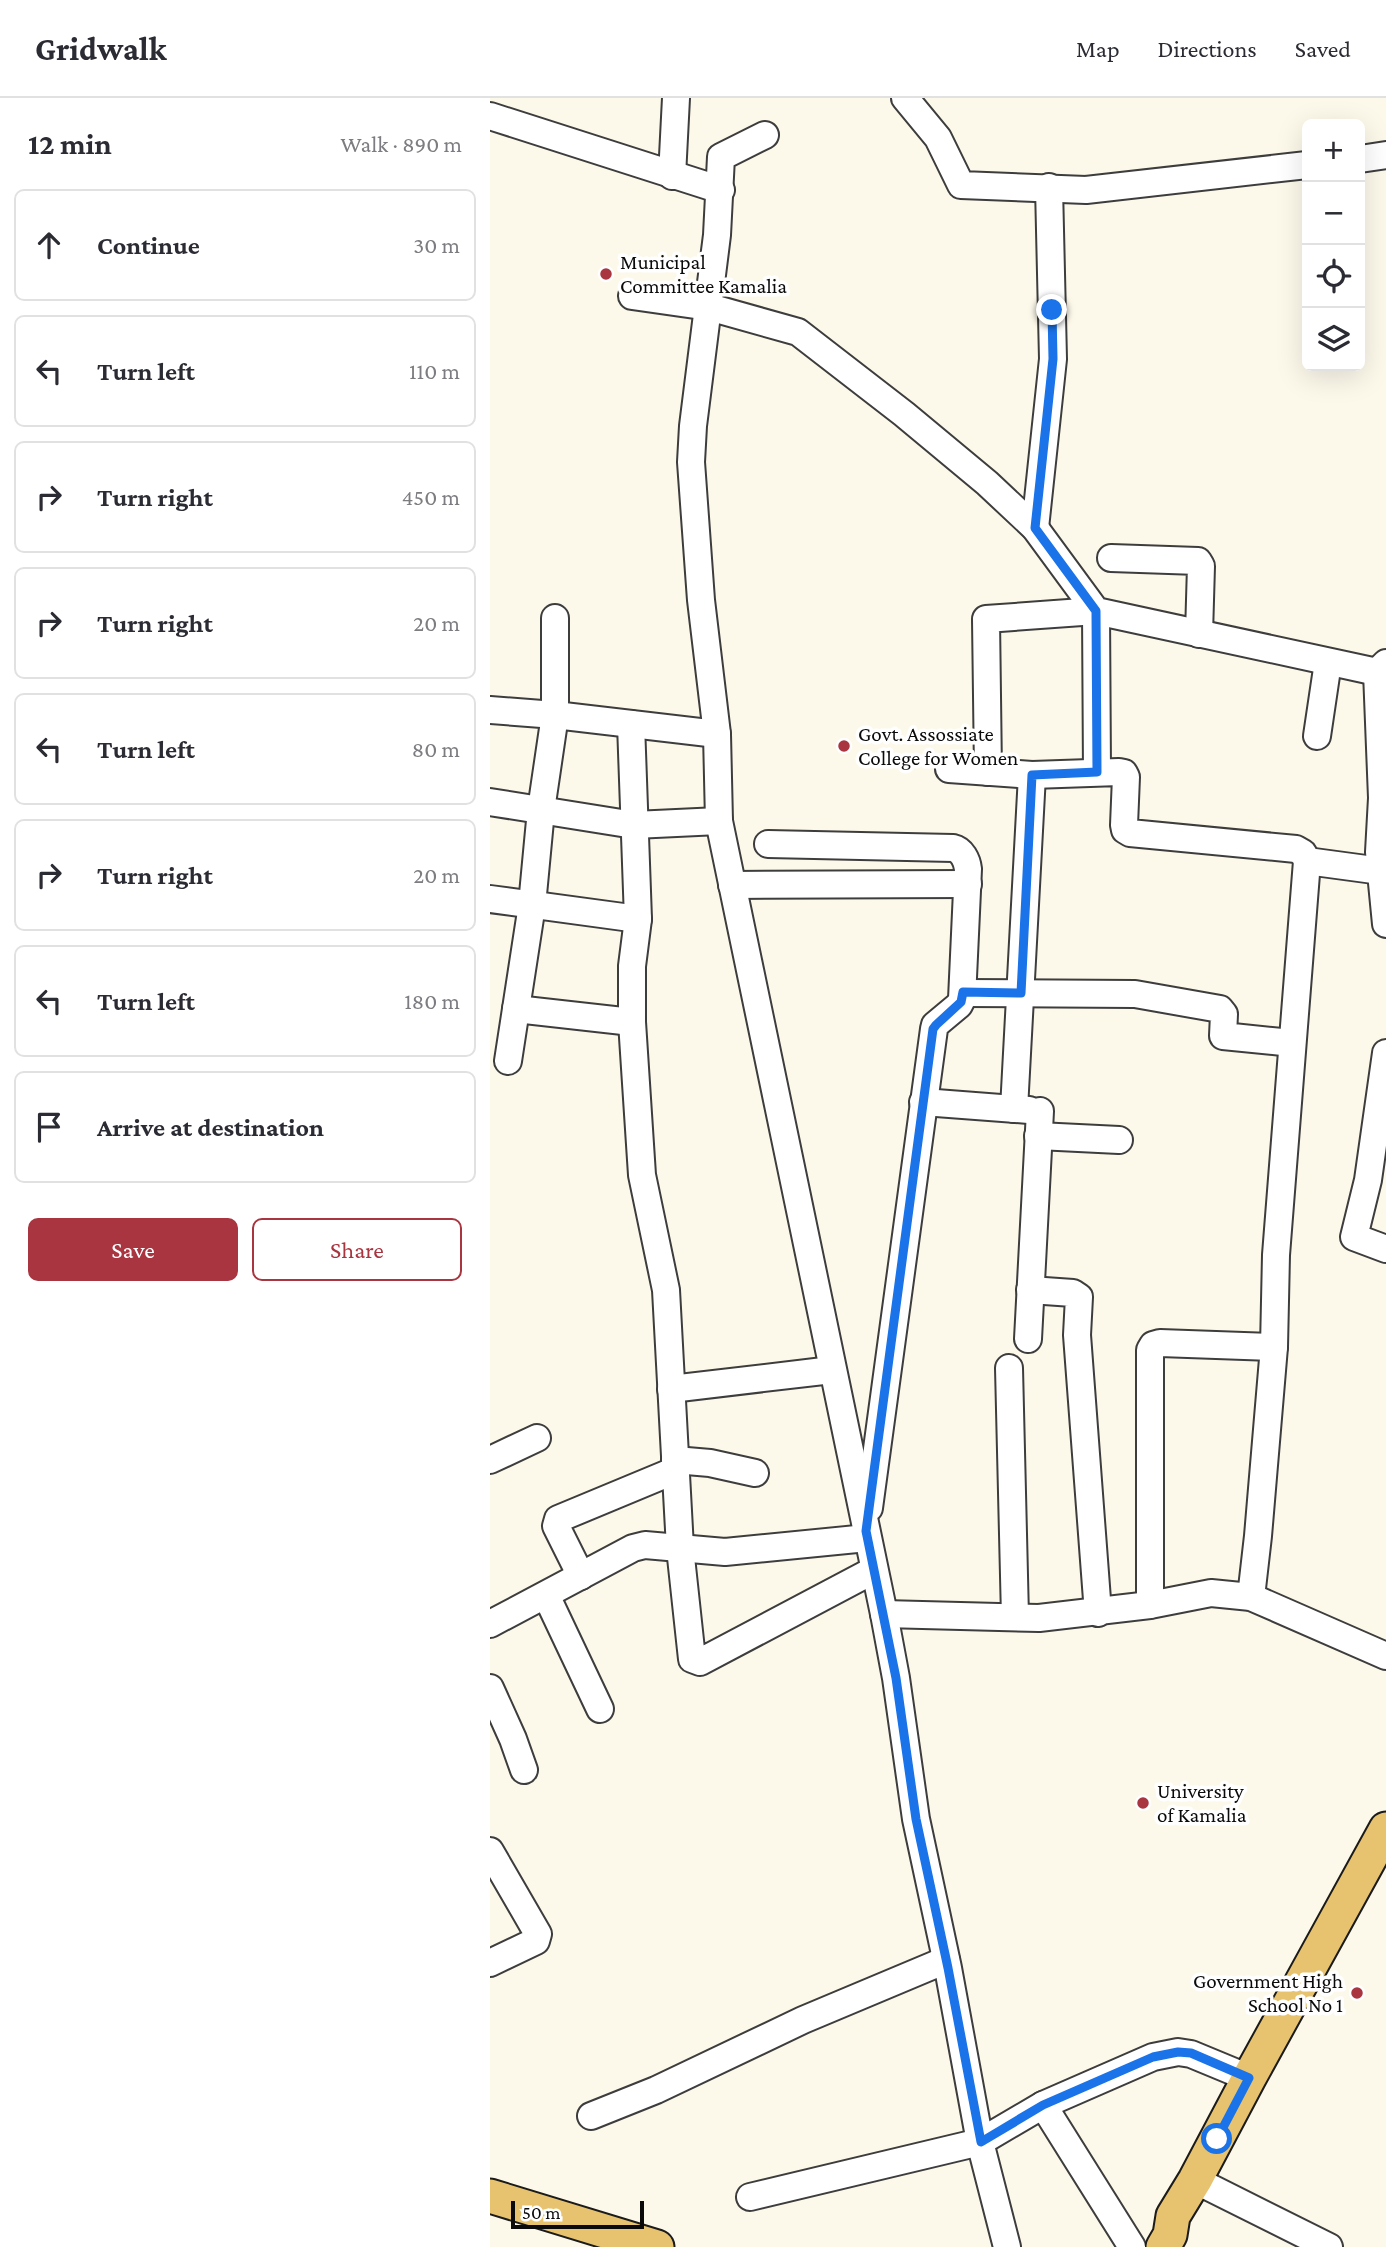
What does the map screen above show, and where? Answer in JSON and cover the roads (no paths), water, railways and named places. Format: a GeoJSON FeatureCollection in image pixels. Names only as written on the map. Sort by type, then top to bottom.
{"type":"FeatureCollection","features":[{"type":"Feature","properties":{"kind":"main road"},"geometry":{"type":"LineString","coordinates":[[1145,2247],[1156,2227],[1168,2232],[1386,1829]]}},
{"type":"Feature","properties":{"kind":"main road"},"geometry":{"type":"LineString","coordinates":[[490,2196],[657,2247]]}},
{"type":"Feature","properties":{"kind":"street"},"geometry":{"type":"LineString","coordinates":[[672,176],[676,98]]}},
{"type":"Feature","properties":{"kind":"street"},"geometry":{"type":"LineString","coordinates":[[905,98],[938,138],[961,185],[1086,190],[1302,166]]}},
{"type":"Feature","properties":{"kind":"street"},"geometry":{"type":"LineString","coordinates":[[490,116],[721,190]]}},
{"type":"Feature","properties":{"kind":"street"},"geometry":{"type":"LineString","coordinates":[[765,135],[721,157],[721,190],[709,307],[693,426],[691,462],[701,600],[717,734],[719,821],[884,1614],[916,1819],[981,2142],[1007,2247]]}},
{"type":"Feature","properties":{"kind":"street"},"geometry":{"type":"LineString","coordinates":[[1365,158],[1386,155]]}},
{"type":"Feature","properties":{"kind":"street"},"geometry":{"type":"LineString","coordinates":[[1035,528],[1053,359],[1049,187]]}},
{"type":"Feature","properties":{"kind":"street"},"geometry":{"type":"LineString","coordinates":[[632,296],[709,307],[798,332],[904,414],[1035,528],[1096,611],[1097,772]]}},
{"type":"Feature","properties":{"kind":"street"},"geometry":{"type":"LineString","coordinates":[[1111,558],[1198,561],[1201,566],[1199,634]]}},
{"type":"Feature","properties":{"kind":"street"},"geometry":{"type":"LineString","coordinates":[[988,772],[986,618],[1096,611],[1328,662],[1382,667],[1382,859],[1386,924]]}},
{"type":"Feature","properties":{"kind":"street"},"geometry":{"type":"LineString","coordinates":[[508,1061],[532,905],[541,810],[555,715],[555,618]]}},
{"type":"Feature","properties":{"kind":"street"},"geometry":{"type":"LineString","coordinates":[[1317,736],[1328,662]]}},
{"type":"Feature","properties":{"kind":"street"},"geometry":{"type":"LineString","coordinates":[[490,709],[717,734]]}},
{"type":"Feature","properties":{"kind":"street"},"geometry":{"type":"LineString","coordinates":[[631,724],[638,919],[632,966],[632,1022],[642,1175],[666,1290],[680,1548],[692,1659],[699,1662],[874,1570]]}},
{"type":"Feature","properties":{"kind":"street"},"geometry":{"type":"LineString","coordinates":[[948,769],[1032,775],[1124,773],[1125,830],[1296,849],[1303,853],[1307,861],[1276,1255],[1273,1347],[1251,1597]]}},
{"type":"Feature","properties":{"kind":"street"},"geometry":{"type":"LineString","coordinates":[[1028,1339],[1037,1117],[1021,993],[1032,775]]}},
{"type":"Feature","properties":{"kind":"street"},"geometry":{"type":"LineString","coordinates":[[490,802],[634,825],[719,821]]}},
{"type":"Feature","properties":{"kind":"street"},"geometry":{"type":"LineString","coordinates":[[768,844],[953,848],[960,851],[967,861],[963,992],[961,1002],[934,1027],[866,1534]]}},
{"type":"Feature","properties":{"kind":"street"},"geometry":{"type":"LineString","coordinates":[[1307,861],[1382,859]]}},
{"type":"Feature","properties":{"kind":"street"},"geometry":{"type":"LineString","coordinates":[[732,885],[968,884]]}},
{"type":"Feature","properties":{"kind":"street"},"geometry":{"type":"LineString","coordinates":[[490,899],[638,919]]}},
{"type":"Feature","properties":{"kind":"street"},"geometry":{"type":"LineString","coordinates":[[963,992],[1135,995],[1220,1009],[1224,1014],[1223,1036],[1292,1043]]}},
{"type":"Feature","properties":{"kind":"street"},"geometry":{"type":"LineString","coordinates":[[516,1009],[632,1022]]}},
{"type":"Feature","properties":{"kind":"street"},"geometry":{"type":"LineString","coordinates":[[1386,1052],[1368,1180],[1354,1237],[1386,1249]]}},
{"type":"Feature","properties":{"kind":"street"},"geometry":{"type":"LineString","coordinates":[[923,1102],[1037,1117],[1119,1140]]}},
{"type":"Feature","properties":{"kind":"street"},"geometry":{"type":"LineString","coordinates":[[1030,1290],[1073,1293],[1079,1297],[1077,1335],[1098,1613]]}},
{"type":"Feature","properties":{"kind":"street"},"geometry":{"type":"LineString","coordinates":[[1150,1605],[1150,1350],[1153,1345],[1160,1343],[1273,1347]]}},
{"type":"Feature","properties":{"kind":"street"},"geometry":{"type":"LineString","coordinates":[[1009,1368],[1015,1617]]}},
{"type":"Feature","properties":{"kind":"street"},"geometry":{"type":"LineString","coordinates":[[671,1389],[832,1370]]}},
{"type":"Feature","properties":{"kind":"street"},"geometry":{"type":"LineString","coordinates":[[490,1460],[537,1438]]}},
{"type":"Feature","properties":{"kind":"street"},"geometry":{"type":"LineString","coordinates":[[581,1576],[556,1526],[558,1519],[675,1465],[710,1463],[755,1473]]}},
{"type":"Feature","properties":{"kind":"street"},"geometry":{"type":"LineString","coordinates":[[490,1624],[633,1548],[652,1544],[742,1551],[866,1534]]}},
{"type":"Feature","properties":{"kind":"street"},"geometry":{"type":"LineString","coordinates":[[884,1614],[1039,1618],[1098,1613],[1212,1593],[1251,1597],[1386,1656]]}},
{"type":"Feature","properties":{"kind":"street"},"geometry":{"type":"LineString","coordinates":[[546,1595],[600,1709]]}},
{"type":"Feature","properties":{"kind":"street"},"geometry":{"type":"LineString","coordinates":[[490,1688],[524,1770]]}},
{"type":"Feature","properties":{"kind":"street"},"geometry":{"type":"LineString","coordinates":[[490,1851],[538,1934],[537,1941],[490,1963]]}},
{"type":"Feature","properties":{"kind":"street"},"geometry":{"type":"LineString","coordinates":[[591,2116],[656,2091],[803,2020],[946,1960]]}},
{"type":"Feature","properties":{"kind":"street"},"geometry":{"type":"LineString","coordinates":[[750,2197],[981,2142],[1043,2105],[1153,2057],[1178,2052],[1191,2053],[1249,2078]]}},
{"type":"Feature","properties":{"kind":"street"},"geometry":{"type":"LineString","coordinates":[[1043,2105],[1132,2247]]}},
{"type":"Feature","properties":{"kind":"street"},"geometry":{"type":"LineString","coordinates":[[1195,2180],[1329,2247]]}},
{"type":"Feature","properties":{"kind":"place","name":"Municipal Committee Kamalia"},"geometry":{"type":"Point","coordinates":[606,274]}},
{"type":"Feature","properties":{"kind":"place","name":"Govt. Assossiate College for Women"},"geometry":{"type":"Point","coordinates":[844,746]}},
{"type":"Feature","properties":{"kind":"place","name":"University of Kamalia"},"geometry":{"type":"Point","coordinates":[1143,1803]}},
{"type":"Feature","properties":{"kind":"place","name":"Government High School No 1"},"geometry":{"type":"Point","coordinates":[1357,1993]}}]}
